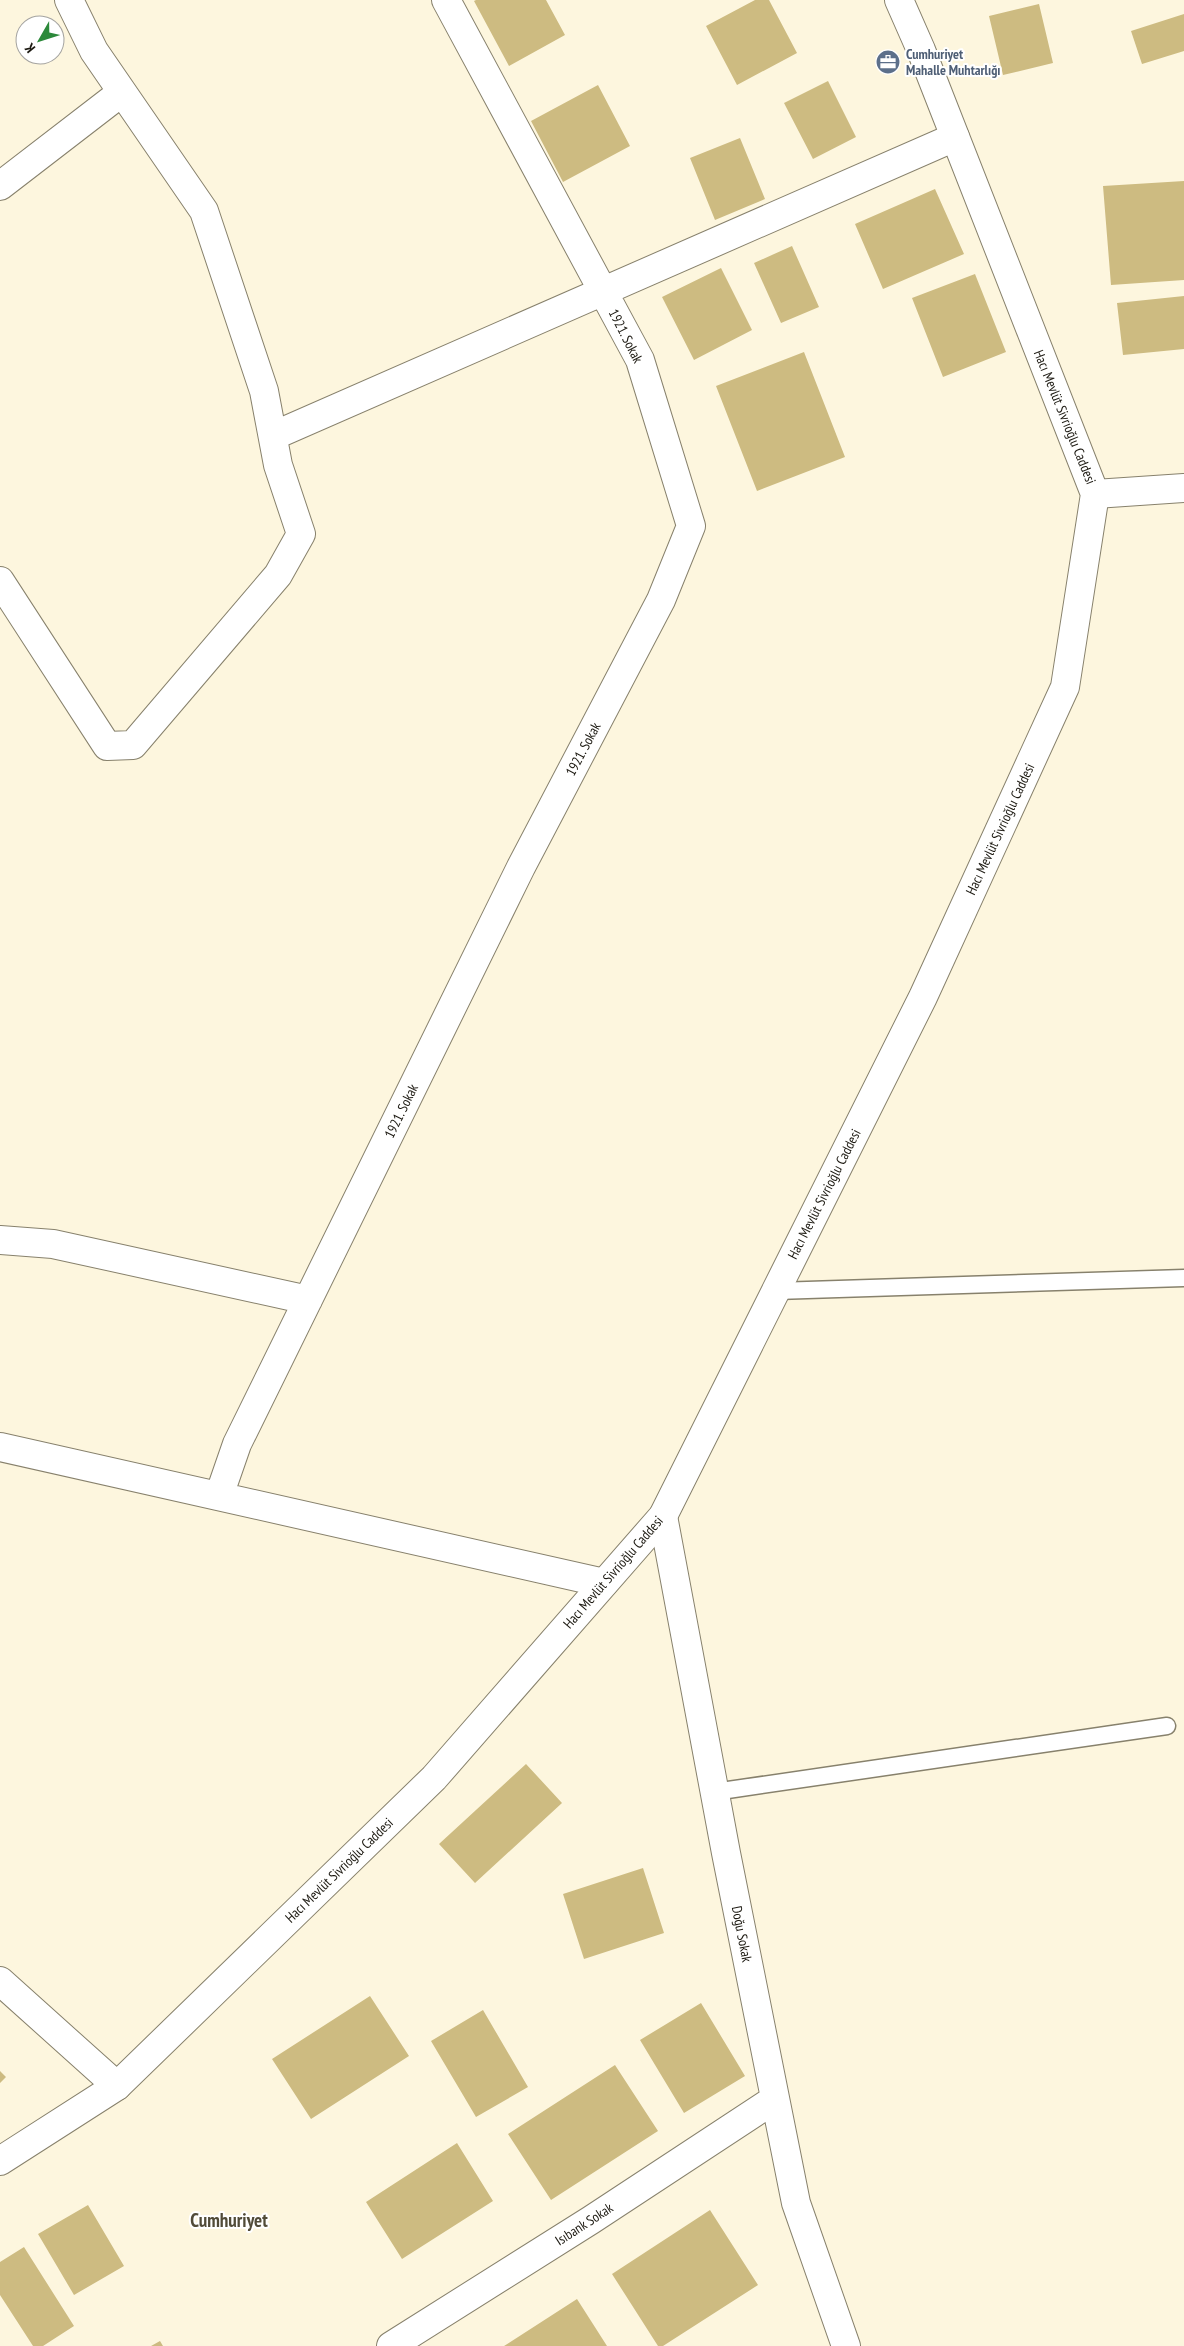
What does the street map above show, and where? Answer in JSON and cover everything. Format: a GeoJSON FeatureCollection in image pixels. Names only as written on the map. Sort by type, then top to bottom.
{"type":"FeatureCollection","features":[{"type":"Feature","properties":{"kind":"street"},"geometry":{"type":"LineString","coordinates":[[0,581],[107,746],[133,745],[278,575],[301,534],[278,465],[264,391],[204,211],[94,51],[70,0]]}},
{"type":"Feature","properties":{"kind":"street","name":"1921. Sokak"},"geometry":{"type":"LineString","coordinates":[[219,1496],[237,1444],[521,867],[661,600],[691,526],[640,360],[446,0]]}},
{"type":"Feature","properties":{"kind":"street","name":"Hacı Mevlüt Sivrioğlu Caddesi"},"geometry":{"type":"LineString","coordinates":[[0,2161],[117,2086],[434,1778],[663,1516],[923,997],[1065,687],[1095,494],[899,0]]}},
{"type":"Feature","properties":{"kind":"street"},"geometry":{"type":"LineString","coordinates":[[0,186],[122,92]]}},
{"type":"Feature","properties":{"kind":"street"},"geometry":{"type":"LineString","coordinates":[[273,436],[954,137]]}},
{"type":"Feature","properties":{"kind":"street"},"geometry":{"type":"LineString","coordinates":[[1095,494],[1184,488]]}},
{"type":"Feature","properties":{"kind":"street"},"geometry":{"type":"LineString","coordinates":[[0,1240],[52,1244],[308,1300]]}},
{"type":"Feature","properties":{"kind":"street"},"geometry":{"type":"LineString","coordinates":[[0,1447],[604,1583]]}},
{"type":"Feature","properties":{"kind":"street","name":"Doğu Sokak"},"geometry":{"type":"LineString","coordinates":[[663,1516],[714,1792],[796,2203],[846,2346]]}},
{"type":"Feature","properties":{"kind":"street"},"geometry":{"type":"LineString","coordinates":[[0,1981],[117,2086]]}},
{"type":"Feature","properties":{"kind":"street","name":"Isıbank Sokak"},"geometry":{"type":"LineString","coordinates":[[391,2346],[591,2220],[775,2098]]}},
{"type":"Feature","properties":{"kind":"lane"},"geometry":{"type":"LineString","coordinates":[[776,1291],[1184,1278]]}},
{"type":"Feature","properties":{"kind":"lane"},"geometry":{"type":"LineString","coordinates":[[714,1792],[1167,1726]]}},
{"type":"Feature","properties":{"kind":"building"},"geometry":{"type":"Polygon","coordinates":[[[546,0],[565,35],[509,66],[474,1],[546,0]]]}},
{"type":"Feature","properties":{"kind":"building"},"geometry":{"type":"Polygon","coordinates":[[[755,0],[769,0],[797,53],[737,85],[706,26],[755,0]]]}},
{"type":"Feature","properties":{"kind":"building"},"geometry":{"type":"Polygon","coordinates":[[[1039,4],[1053,63],[1003,75],[989,16],[1039,4]]]}},
{"type":"Feature","properties":{"kind":"building"},"geometry":{"type":"Polygon","coordinates":[[[1184,14],[1184,51],[1142,64],[1131,31],[1184,14]]]}},
{"type":"Feature","properties":{"kind":"building"},"geometry":{"type":"Polygon","coordinates":[[[828,81],[856,137],[813,159],[784,103],[828,81]]]}},
{"type":"Feature","properties":{"kind":"building"},"geometry":{"type":"Polygon","coordinates":[[[598,85],[630,146],[563,182],[531,121],[598,85]]]}},
{"type":"Feature","properties":{"kind":"building"},"geometry":{"type":"Polygon","coordinates":[[[740,138],[765,199],[715,220],[690,158],[740,138]]]}},
{"type":"Feature","properties":{"kind":"building"},"geometry":{"type":"Polygon","coordinates":[[[1184,181],[1184,280],[1111,285],[1103,186],[1184,181]]]}},
{"type":"Feature","properties":{"kind":"building"},"geometry":{"type":"Polygon","coordinates":[[[935,189],[964,254],[883,289],[855,224],[935,189]]]}},
{"type":"Feature","properties":{"kind":"building"},"geometry":{"type":"Polygon","coordinates":[[[792,246],[819,307],[781,323],[754,263],[792,246]]]}},
{"type":"Feature","properties":{"kind":"building"},"geometry":{"type":"Polygon","coordinates":[[[721,268],[752,330],[694,360],[662,297],[721,268]]]}},
{"type":"Feature","properties":{"kind":"building"},"geometry":{"type":"Polygon","coordinates":[[[975,274],[1006,352],[943,377],[912,298],[975,274]]]}},
{"type":"Feature","properties":{"kind":"building"},"geometry":{"type":"Polygon","coordinates":[[[1184,296],[1184,349],[1123,355],[1117,303],[1184,296]]]}},
{"type":"Feature","properties":{"kind":"building"},"geometry":{"type":"Polygon","coordinates":[[[804,352],[845,457],[757,491],[716,386],[804,352]]]}},
{"type":"Feature","properties":{"kind":"building"},"geometry":{"type":"Polygon","coordinates":[[[526,1764],[562,1803],[475,1883],[439,1844],[526,1764]]]}},
{"type":"Feature","properties":{"kind":"building"},"geometry":{"type":"Polygon","coordinates":[[[643,1868],[664,1933],[584,1959],[563,1894],[643,1868]]]}},
{"type":"Feature","properties":{"kind":"building"},"geometry":{"type":"Polygon","coordinates":[[[370,1996],[409,2056],[311,2119],[272,2059],[370,1996]]]}},
{"type":"Feature","properties":{"kind":"building"},"geometry":{"type":"Polygon","coordinates":[[[701,2003],[745,2076],[684,2113],[640,2040],[701,2003]]]}},
{"type":"Feature","properties":{"kind":"building"},"geometry":{"type":"Polygon","coordinates":[[[483,2010],[528,2087],[476,2117],[431,2041],[483,2010]]]}},
{"type":"Feature","properties":{"kind":"building"},"geometry":{"type":"Polygon","coordinates":[[[615,2065],[658,2131],[551,2200],[508,2134],[615,2065]]]}},
{"type":"Feature","properties":{"kind":"building"},"geometry":{"type":"Polygon","coordinates":[[[0,2071],[6,2077],[0,2083],[0,2071]]]}},
{"type":"Feature","properties":{"kind":"building"},"geometry":{"type":"Polygon","coordinates":[[[457,2143],[493,2201],[402,2259],[366,2202],[457,2143]]]}},
{"type":"Feature","properties":{"kind":"building"},"geometry":{"type":"Polygon","coordinates":[[[88,2205],[124,2266],[74,2295],[38,2234],[88,2205]]]}},
{"type":"Feature","properties":{"kind":"building"},"geometry":{"type":"Polygon","coordinates":[[[710,2210],[758,2285],[663,2346],[658,2346],[612,2274],[710,2210]]]}},
{"type":"Feature","properties":{"kind":"building"},"geometry":{"type":"Polygon","coordinates":[[[24,2247],[74,2326],[43,2346],[33,2346],[0,2295],[0,2262],[24,2247]]]}},
{"type":"Feature","properties":{"kind":"building"},"geometry":{"type":"Polygon","coordinates":[[[577,2299],[607,2346],[504,2346],[577,2299]]]}},
{"type":"Feature","properties":{"kind":"building"},"geometry":{"type":"Polygon","coordinates":[[[160,2341],[163,2346],[151,2346],[160,2341]]]}},
{"type":"Feature","properties":{"kind":"place","name":"Cumhuriyet Mahalle Muhtarlığı"},"geometry":{"type":"Point","coordinates":[888,62]}},
{"type":"Feature","properties":{"kind":"district","name":"Cumhuriyet"},"geometry":{"type":"Point","coordinates":[229,2220]}}]}
